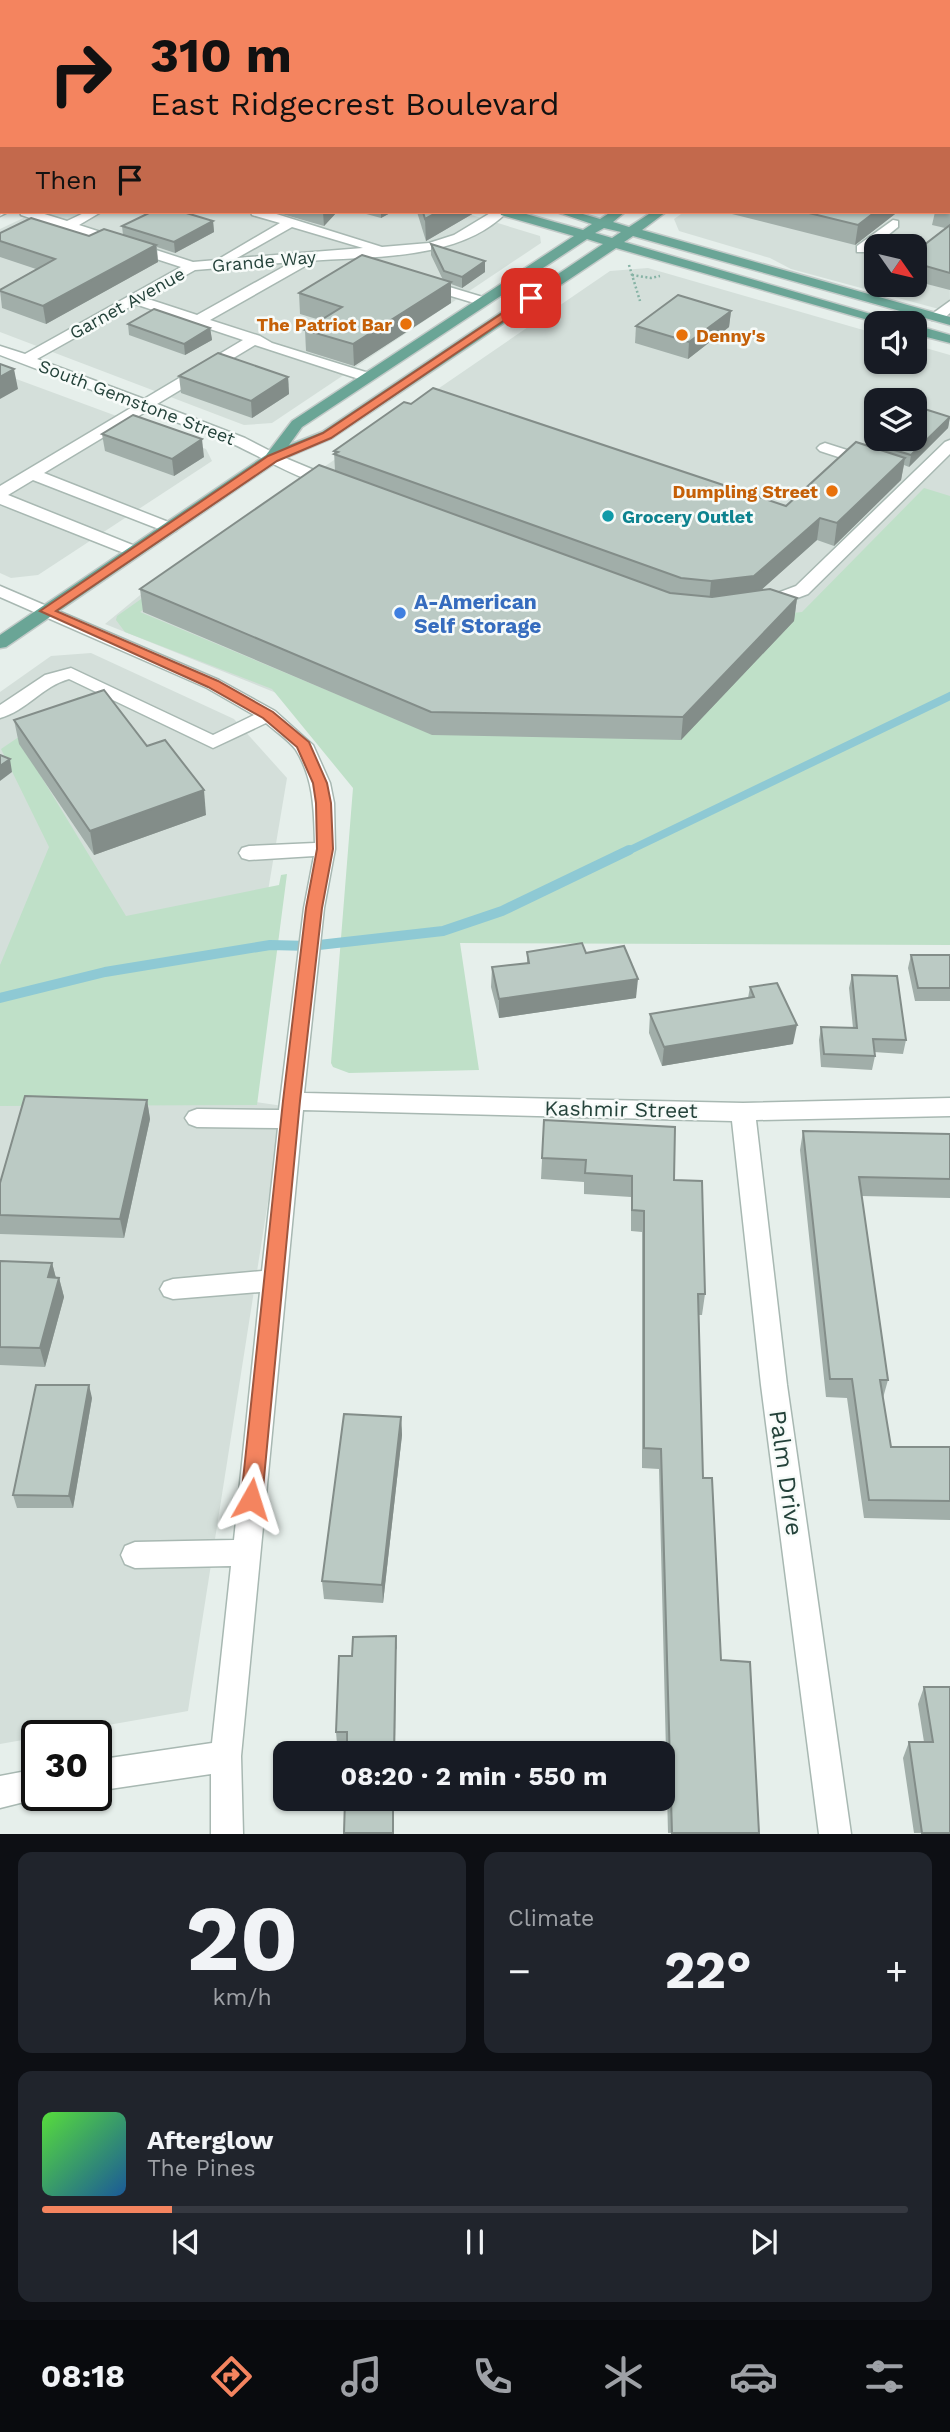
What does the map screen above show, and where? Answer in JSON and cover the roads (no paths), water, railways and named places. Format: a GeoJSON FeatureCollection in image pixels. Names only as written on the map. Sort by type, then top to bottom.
{"type":"FeatureCollection","features":[{"type":"Feature","properties":{"kind":"main road"},"geometry":{"type":"LineString","coordinates":[[510,214],[864,314]]}},
{"type":"Feature","properties":{"kind":"main road"},"geometry":{"type":"LineString","coordinates":[[570,214],[944,319]]}},
{"type":"Feature","properties":{"kind":"main road"},"geometry":{"type":"LineString","coordinates":[[272,458],[297,424],[616,214]]}},
{"type":"Feature","properties":{"kind":"main road"},"geometry":{"type":"LineString","coordinates":[[0,643],[272,458],[327,435],[657,214]]}},
{"type":"Feature","properties":{"kind":"main road"},"geometry":{"type":"LineString","coordinates":[[927,332],[950,339]]}},
{"type":"Feature","properties":{"kind":"street","name":"Grande Way"},"geometry":{"type":"LineString","coordinates":[[33,214],[192,266],[446,244],[499,214]]}},
{"type":"Feature","properties":{"kind":"street"},"geometry":{"type":"LineString","coordinates":[[69,225],[91,214]]}},
{"type":"Feature","properties":{"kind":"street"},"geometry":{"type":"LineString","coordinates":[[264,214],[387,251]]}},
{"type":"Feature","properties":{"kind":"street"},"geometry":{"type":"LineString","coordinates":[[216,265],[291,222]]}},
{"type":"Feature","properties":{"kind":"street"},"geometry":{"type":"LineString","coordinates":[[862,249],[893,224]]}},
{"type":"Feature","properties":{"kind":"street"},"geometry":{"type":"LineString","coordinates":[[338,255],[379,268]]}},
{"type":"Feature","properties":{"kind":"street"},"geometry":{"type":"LineString","coordinates":[[199,320],[310,257]]}},
{"type":"Feature","properties":{"kind":"street","name":"Garnet Avenue"},"geometry":{"type":"LineString","coordinates":[[26,359],[192,266]]}},
{"type":"Feature","properties":{"kind":"street"},"geometry":{"type":"LineString","coordinates":[[416,281],[481,301]]}},
{"type":"Feature","properties":{"kind":"street"},"geometry":{"type":"LineString","coordinates":[[134,299],[255,339],[267,346],[367,377]]}},
{"type":"Feature","properties":{"kind":"street"},"geometry":{"type":"LineString","coordinates":[[944,319],[950,305]]}},
{"type":"Feature","properties":{"kind":"street"},"geometry":{"type":"LineString","coordinates":[[0,496],[255,339]]}},
{"type":"Feature","properties":{"kind":"street","name":"South Gemstone Street"},"geometry":{"type":"LineString","coordinates":[[0,350],[240,441],[272,458],[351,490]]}},
{"type":"Feature","properties":{"kind":"street"},"geometry":{"type":"LineString","coordinates":[[748,607],[761,606],[802,590],[904,473],[950,445]]}},
{"type":"Feature","properties":{"kind":"street"},"geometry":{"type":"LineString","coordinates":[[825,448],[904,473]]}},
{"type":"Feature","properties":{"kind":"street"},"geometry":{"type":"LineString","coordinates":[[32,474],[170,528]]}},
{"type":"Feature","properties":{"kind":"street"},"geometry":{"type":"LineString","coordinates":[[0,496],[134,552]]}},
{"type":"Feature","properties":{"kind":"street"},"geometry":{"type":"LineString","coordinates":[[0,590],[213,684],[268,715],[303,745],[320,783],[324,803],[325,849],[314,908],[291,1110],[226,1756],[227,1833]]}},
{"type":"Feature","properties":{"kind":"street"},"geometry":{"type":"LineString","coordinates":[[0,712],[9,709],[53,678],[71,673],[213,742],[268,715]]}},
{"type":"Feature","properties":{"kind":"street"},"geometry":{"type":"LineString","coordinates":[[249,853],[325,849]]}},
{"type":"Feature","properties":{"kind":"street","name":"Kashmir Street"},"geometry":{"type":"LineString","coordinates":[[197,1118],[291,1110],[743,1112],[950,1107]]}},
{"type":"Feature","properties":{"kind":"street","name":"Palm Drive"},"geometry":{"type":"LineString","coordinates":[[743,1112],[774,1385],[835,1833]]}},
{"type":"Feature","properties":{"kind":"street"},"geometry":{"type":"LineString","coordinates":[[173,1289],[274,1280]]}},
{"type":"Feature","properties":{"kind":"street"},"geometry":{"type":"LineString","coordinates":[[135,1555],[246,1553]]}},
{"type":"Feature","properties":{"kind":"street"},"geometry":{"type":"LineString","coordinates":[[112,1774],[226,1756]]}},
{"type":"Feature","properties":{"kind":"street"},"geometry":{"type":"LineString","coordinates":[[0,1792],[21,1788]]}},
{"type":"Feature","properties":{"kind":"waterway"},"geometry":{"type":"LineString","coordinates":[[626,852],[950,696]]}},
{"type":"Feature","properties":{"kind":"waterway"},"geometry":{"type":"LineString","coordinates":[[0,998],[105,972],[270,945],[310,946],[443,931],[502,911],[629,850]]}},
{"type":"Feature","properties":{"kind":"place","name":"The Patriot Bar"},"geometry":{"type":"Point","coordinates":[406,324]}},
{"type":"Feature","properties":{"kind":"place","name":"Denny's"},"geometry":{"type":"Point","coordinates":[682,335]}},
{"type":"Feature","properties":{"kind":"place","name":"Dumpling Street"},"geometry":{"type":"Point","coordinates":[832,491]}},
{"type":"Feature","properties":{"kind":"place","name":"Grocery Outlet"},"geometry":{"type":"Point","coordinates":[608,516]}},
{"type":"Feature","properties":{"kind":"place","name":"A-American Self Storage"},"geometry":{"type":"Point","coordinates":[400,613]}}]}
